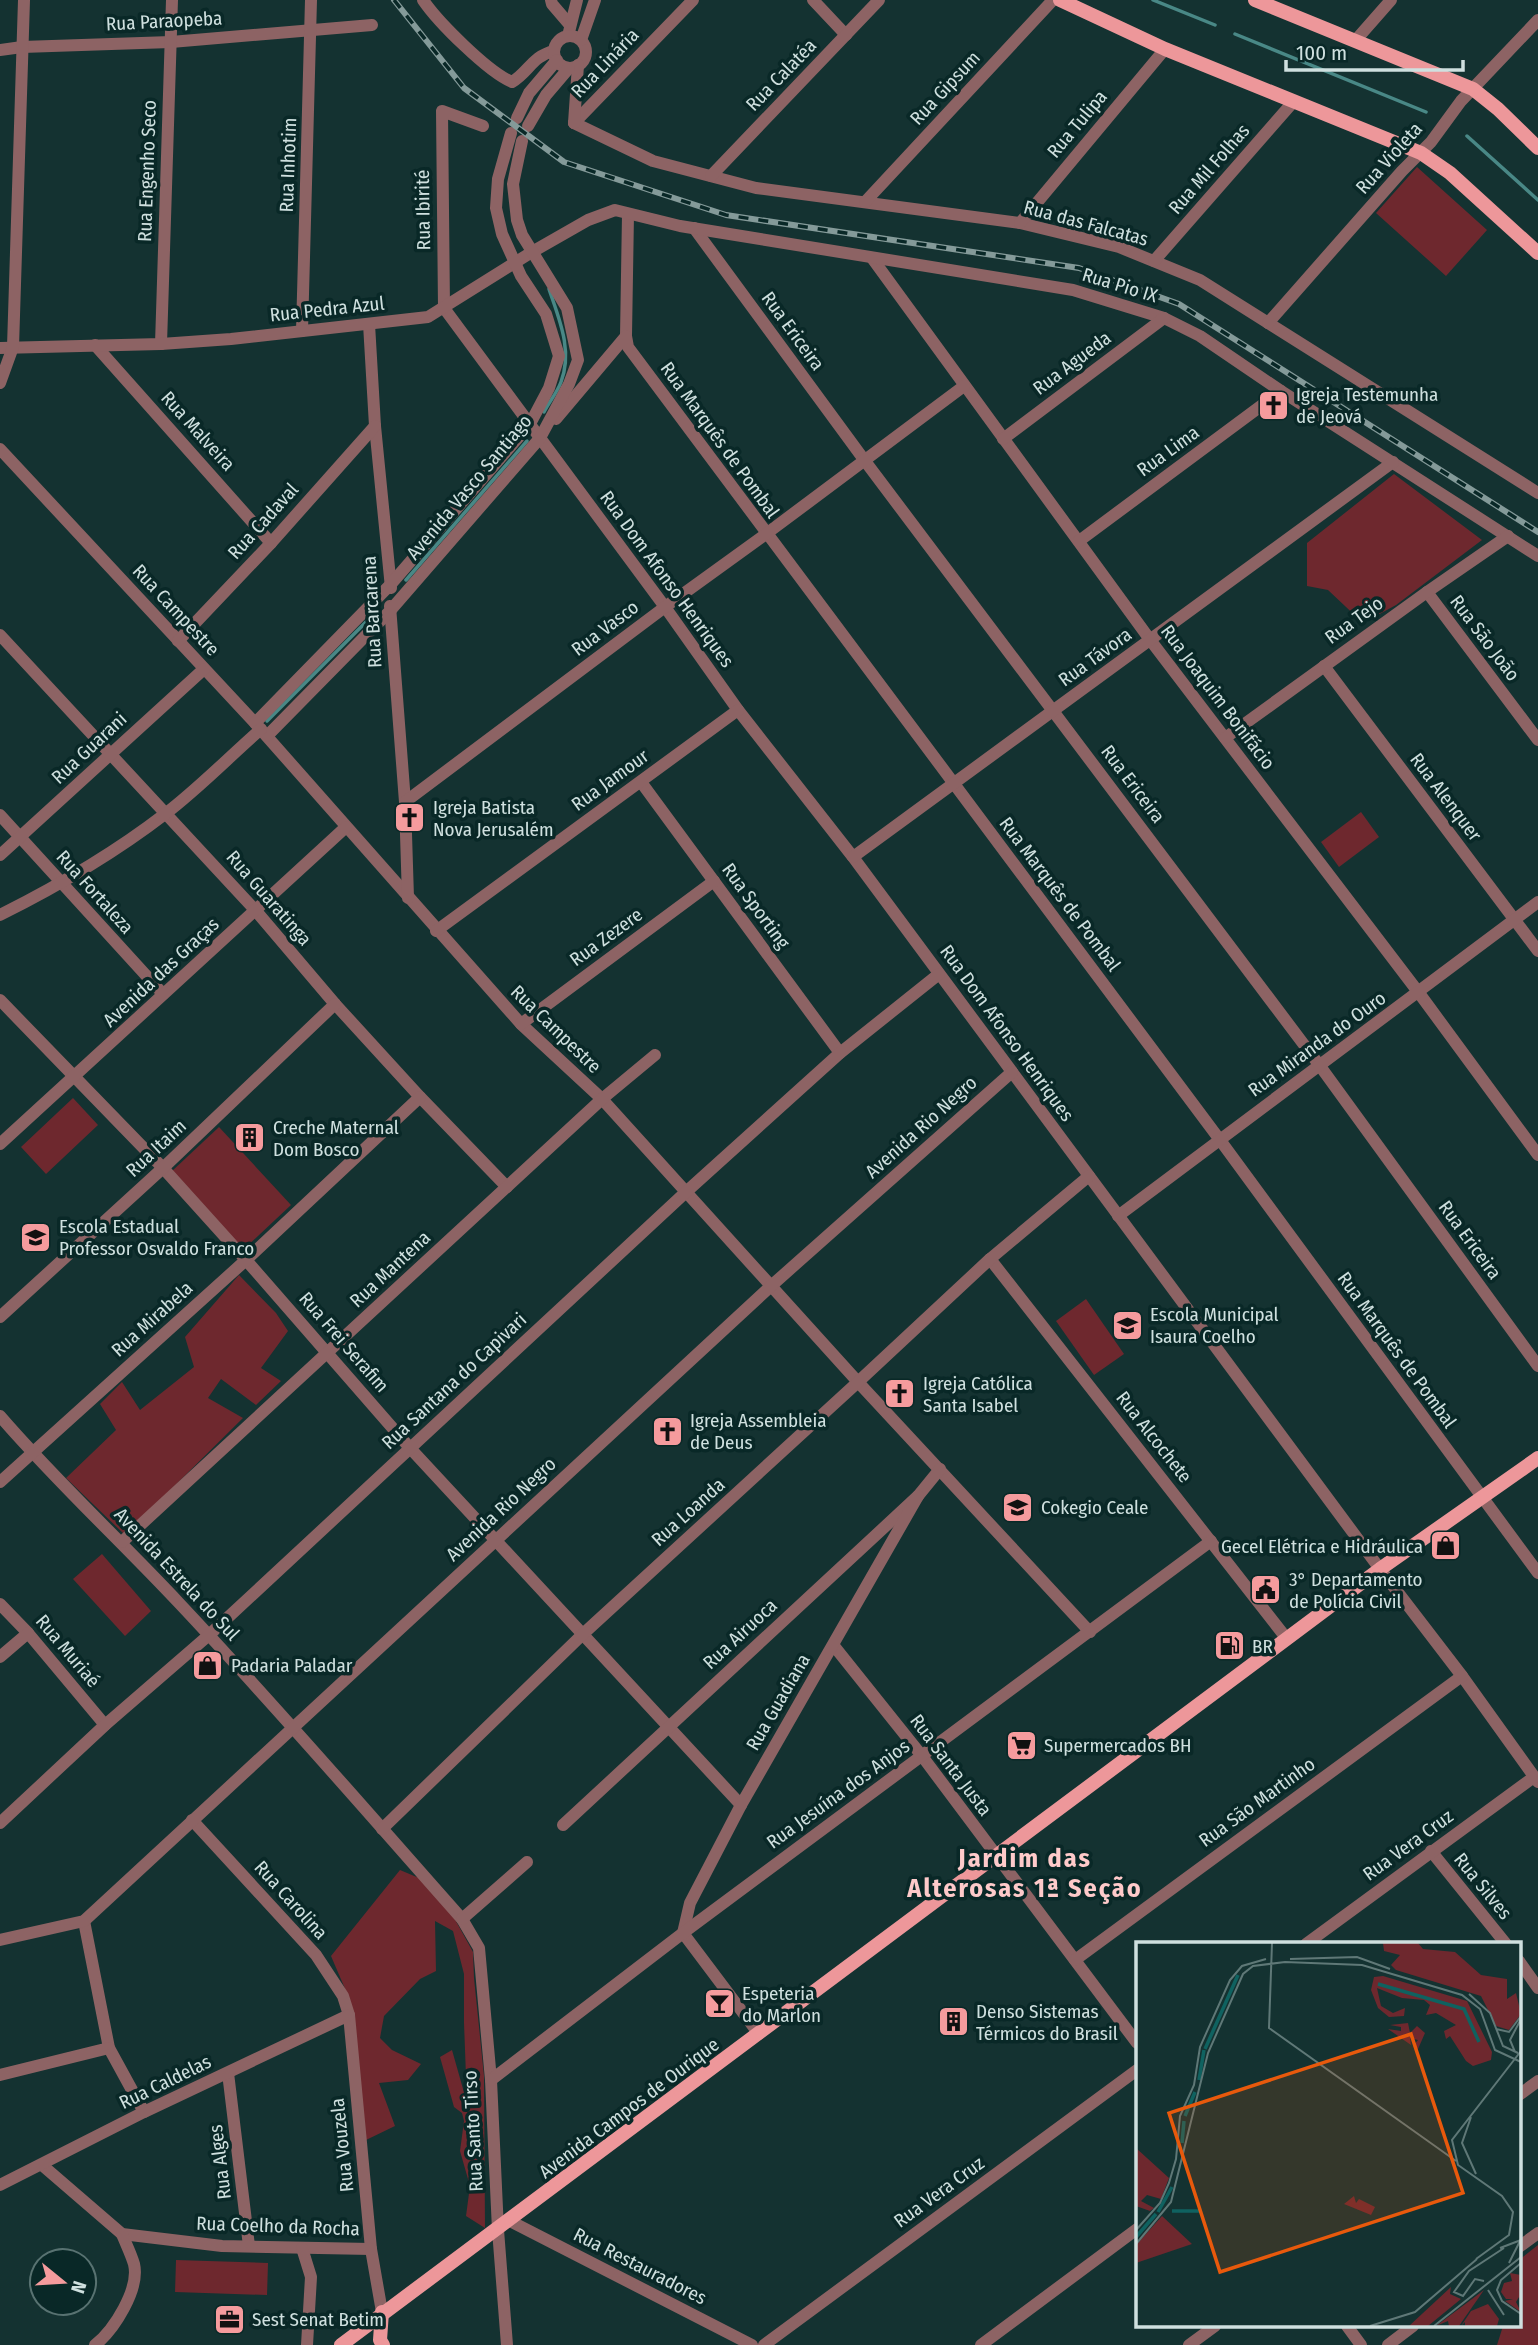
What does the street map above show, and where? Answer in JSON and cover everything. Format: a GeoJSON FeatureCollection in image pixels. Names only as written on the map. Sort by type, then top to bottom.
{"type":"FeatureCollection","features":[{"type":"Feature","properties":{"kind":"main road"},"geometry":{"type":"LineString","coordinates":[[1060,0],[1165,49],[1421,153],[1450,173],[1538,253]]}},
{"type":"Feature","properties":{"kind":"main road"},"geometry":{"type":"LineString","coordinates":[[1255,0],[1473,89],[1538,148]]}},
{"type":"Feature","properties":{"kind":"main road","name":"Avenida Campos de Ourique"},"geometry":{"type":"LineString","coordinates":[[341,2345],[1380,1569],[1538,1458]]}},
{"type":"Feature","properties":{"kind":"main road"},"geometry":{"type":"LineString","coordinates":[[382,2312],[380,2340],[383,2345]]}},
{"type":"Feature","properties":{"kind":"street"},"geometry":{"type":"LineString","coordinates":[[0,383],[6,347],[24,0]]}},
{"type":"Feature","properties":{"kind":"street","name":"Rua Engenho Seco"},"geometry":{"type":"LineString","coordinates":[[161,344],[172,0]]}},
{"type":"Feature","properties":{"kind":"street","name":"Rua Inhotim"},"geometry":{"type":"LineString","coordinates":[[302,331],[311,0]]}},
{"type":"Feature","properties":{"kind":"street"},"geometry":{"type":"LineString","coordinates":[[423,0],[431,12],[475,53],[512,82],[519,78],[533,61],[555,55],[574,66]]}},
{"type":"Feature","properties":{"kind":"street"},"geometry":{"type":"LineString","coordinates":[[551,0],[569,30],[581,40],[586,51],[585,56],[545,95],[523,122],[529,93],[555,55],[558,41],[569,30],[577,0]]}},
{"type":"Feature","properties":{"kind":"street"},"geometry":{"type":"LineString","coordinates":[[581,40],[595,0]]}},
{"type":"Feature","properties":{"kind":"street","name":"Rua Linária"},"geometry":{"type":"LineString","coordinates":[[574,123],[693,0]]}},
{"type":"Feature","properties":{"kind":"street"},"geometry":{"type":"LineString","coordinates":[[813,0],[846,35]]}},
{"type":"Feature","properties":{"kind":"street","name":"Rua Calatéa"},"geometry":{"type":"LineString","coordinates":[[711,176],[879,0]]}},
{"type":"Feature","properties":{"kind":"street","name":"Rua Gipsum"},"geometry":{"type":"LineString","coordinates":[[865,202],[1053,0]]}},
{"type":"Feature","properties":{"kind":"street"},"geometry":{"type":"LineString","coordinates":[[1355,41],[1391,0]]}},
{"type":"Feature","properties":{"kind":"street","name":"Rua Violeta"},"geometry":{"type":"LineString","coordinates":[[1268,323],[1421,153],[1473,89],[1538,20]]}},
{"type":"Feature","properties":{"kind":"street","name":"Rua Paraopeba"},"geometry":{"type":"LineString","coordinates":[[0,50],[171,42],[372,25]]}},
{"type":"Feature","properties":{"kind":"street","name":"Rua Tulipa"},"geometry":{"type":"LineString","coordinates":[[1020,223],[1165,49]]}},
{"type":"Feature","properties":{"kind":"street"},"geometry":{"type":"LineString","coordinates":[[574,66],[574,123]]}},
{"type":"Feature","properties":{"kind":"street","name":"Rua Mil Folhas"},"geometry":{"type":"LineString","coordinates":[[1154,261],[1294,102]]}},
{"type":"Feature","properties":{"kind":"street","name":"Rua Ibirité"},"geometry":{"type":"LineString","coordinates":[[444,308],[442,111],[483,126]]}},
{"type":"Feature","properties":{"kind":"street","name":"Rua das Falcatas"},"geometry":{"type":"LineString","coordinates":[[574,123],[653,161],[756,188],[1020,223],[1119,247],[1200,281],[1538,493]]}},
{"type":"Feature","properties":{"kind":"street","name":"Avenida Vasco Santiago"},"geometry":{"type":"LineString","coordinates":[[0,915],[61,884],[166,813],[261,729],[390,612],[540,438],[569,384],[578,360],[567,308],[559,291],[522,235],[517,220],[513,184],[517,137],[498,179],[496,208],[502,234],[514,263],[546,314],[559,356],[549,388],[530,424],[261,729]]}},
{"type":"Feature","properties":{"kind":"street","name":"Rua Pedra Azul"},"geometry":{"type":"LineString","coordinates":[[6,347],[161,344],[428,317],[588,220],[615,210],[628,214]]}},
{"type":"Feature","properties":{"kind":"street","name":"Rua Pio IX"},"geometry":{"type":"LineString","coordinates":[[628,214],[694,228],[1073,290],[1164,318],[1200,336],[1538,556]]}},
{"type":"Feature","properties":{"kind":"street","name":"Rua Marquês de Pombal"},"geometry":{"type":"LineString","coordinates":[[628,214],[628,347],[1220,1140],[1538,1573]]}},
{"type":"Feature","properties":{"kind":"street","name":"Rua Ericeira"},"geometry":{"type":"LineString","coordinates":[[694,228],[865,461],[1320,1066],[1538,1366]]}},
{"type":"Feature","properties":{"kind":"street","name":"Rua Joaquim Bonifácio"},"geometry":{"type":"LineString","coordinates":[[872,258],[1151,641],[1419,993],[1538,1155]]}},
{"type":"Feature","properties":{"kind":"street","name":"Rua Dom Afonso Henriques"},"geometry":{"type":"LineString","coordinates":[[444,308],[738,710],[853,857],[1462,1676],[1536,1780]]}},
{"type":"Feature","properties":{"kind":"street","name":"Rua Agueda"},"geometry":{"type":"LineString","coordinates":[[1003,439],[1164,318]]}},
{"type":"Feature","properties":{"kind":"street","name":"Rua Barcarena"},"geometry":{"type":"LineString","coordinates":[[369,324],[374,426],[391,584],[390,612],[405,802],[408,898]]}},
{"type":"Feature","properties":{"kind":"street"},"geometry":{"type":"LineString","coordinates":[[540,438],[626,336]]}},
{"type":"Feature","properties":{"kind":"street","name":"Rua Malveira"},"geometry":{"type":"LineString","coordinates":[[96,345],[271,542]]}},
{"type":"Feature","properties":{"kind":"street"},"geometry":{"type":"LineString","coordinates":[[578,360],[582,365],[600,367]]}},
{"type":"Feature","properties":{"kind":"street","name":"Rua Vasco"},"geometry":{"type":"LineString","coordinates":[[405,802],[964,386]]}},
{"type":"Feature","properties":{"kind":"street","name":"Rua Lima"},"geometry":{"type":"LineString","coordinates":[[1079,541],[1281,391]]}},
{"type":"Feature","properties":{"kind":"street","name":"Rua Cadaval"},"geometry":{"type":"LineString","coordinates":[[177,641],[271,542],[374,426]]}},
{"type":"Feature","properties":{"kind":"street","name":"Rua Campestre"},"geometry":{"type":"LineString","coordinates":[[0,449],[261,729],[520,1024],[602,1099],[858,1382],[1090,1632]]}},
{"type":"Feature","properties":{"kind":"street","name":"Rua Távora"},"geometry":{"type":"LineString","coordinates":[[853,857],[1393,461]]}},
{"type":"Feature","properties":{"kind":"street","name":"Rua Tejo"},"geometry":{"type":"LineString","coordinates":[[1225,738],[1508,536]]}},
{"type":"Feature","properties":{"kind":"street","name":"Rua São João"},"geometry":{"type":"LineString","coordinates":[[1427,592],[1538,740]]}},
{"type":"Feature","properties":{"kind":"street","name":"Rua Guaratinga"},"geometry":{"type":"LineString","coordinates":[[0,635],[256,911],[335,1004],[420,1097],[507,1187]]}},
{"type":"Feature","properties":{"kind":"street","name":"Rua Alenquer"},"geometry":{"type":"LineString","coordinates":[[1324,666],[1538,951]]}},
{"type":"Feature","properties":{"kind":"street","name":"Rua Guarani"},"geometry":{"type":"LineString","coordinates":[[0,855],[204,669]]}},
{"type":"Feature","properties":{"kind":"street","name":"Rua Jamour"},"geometry":{"type":"LineString","coordinates":[[436,931],[738,710]]}},
{"type":"Feature","properties":{"kind":"street","name":"Rua Sporting"},"geometry":{"type":"LineString","coordinates":[[641,782],[840,1053]]}},
{"type":"Feature","properties":{"kind":"street","name":"Rua Fortaleza"},"geometry":{"type":"LineString","coordinates":[[0,815],[163,994]]}},
{"type":"Feature","properties":{"kind":"street","name":"Avenida das Graças"},"geometry":{"type":"LineString","coordinates":[[0,1144],[346,827]]}},
{"type":"Feature","properties":{"kind":"street","name":"Rua Zezere"},"geometry":{"type":"LineString","coordinates":[[520,1024],[714,881]]}},
{"type":"Feature","properties":{"kind":"street","name":"Rua Miranda do Ouro"},"geometry":{"type":"LineString","coordinates":[[1118,1216],[1538,902]]}},
{"type":"Feature","properties":{"kind":"street","name":"Rua Santana do Capivari"},"geometry":{"type":"LineString","coordinates":[[0,1823],[209,1635],[686,1192],[840,1053],[939,974]]}},
{"type":"Feature","properties":{"kind":"street","name":"Rua Frei Serafim"},"geometry":{"type":"LineString","coordinates":[[0,1000],[163,1168],[410,1448],[741,1805]]}},
{"type":"Feature","properties":{"kind":"street","name":"Rua Itaim"},"geometry":{"type":"LineString","coordinates":[[0,1317],[163,1168],[335,1004]]}},
{"type":"Feature","properties":{"kind":"street","name":"Rua Mantena"},"geometry":{"type":"LineString","coordinates":[[122,1542],[602,1099],[655,1055]]}},
{"type":"Feature","properties":{"kind":"street","name":"Avenida Rio Negro"},"geometry":{"type":"LineString","coordinates":[[84,1921],[771,1286],[1012,1072]]}},
{"type":"Feature","properties":{"kind":"street","name":"Rua Mirabela"},"geometry":{"type":"LineString","coordinates":[[0,1482],[246,1260],[420,1097]]}},
{"type":"Feature","properties":{"kind":"street","name":"Rua Loanda"},"geometry":{"type":"LineString","coordinates":[[382,1829],[583,1634],[990,1259],[1089,1176]]}},
{"type":"Feature","properties":{"kind":"street","name":"Rua Alcochete"},"geometry":{"type":"LineString","coordinates":[[990,1259],[1287,1639]]}},
{"type":"Feature","properties":{"kind":"street","name":"Avenida Estrela do Sul"},"geometry":{"type":"LineString","coordinates":[[0,1416],[32,1453],[122,1542],[209,1635],[462,1919]]}},
{"type":"Feature","properties":{"kind":"street","name":"Rua Airuoca"},"geometry":{"type":"LineString","coordinates":[[563,1825],[918,1496],[940,1469]]}},
{"type":"Feature","properties":{"kind":"street","name":"Rua Guadiana"},"geometry":{"type":"LineString","coordinates":[[683,1933],[690,1903],[741,1805],[918,1496]]}},
{"type":"Feature","properties":{"kind":"street","name":"Rua Jesuína dos Anjos"},"geometry":{"type":"LineString","coordinates":[[491,2080],[683,1933],[1211,1541]]}},
{"type":"Feature","properties":{"kind":"street","name":"Rua Muriaé"},"geometry":{"type":"LineString","coordinates":[[0,1604],[106,1725]]}},
{"type":"Feature","properties":{"kind":"street"},"geometry":{"type":"LineString","coordinates":[[0,1657],[28,1633]]}},
{"type":"Feature","properties":{"kind":"street","name":"Rua Santa Justa"},"geometry":{"type":"LineString","coordinates":[[834,1646],[922,1756],[1136,2042]]}},
{"type":"Feature","properties":{"kind":"street","name":"Rua São Martinho"},"geometry":{"type":"LineString","coordinates":[[1075,1960],[1462,1676]]}},
{"type":"Feature","properties":{"kind":"street","name":"Rua Vera Cruz"},"geometry":{"type":"LineString","coordinates":[[1309,1942],[1431,1851],[1536,1780]]}},
{"type":"Feature","properties":{"kind":"street","name":"Rua Carolina"},"geometry":{"type":"LineString","coordinates":[[192,1821],[316,1955],[343,1996],[349,2015]]}},
{"type":"Feature","properties":{"kind":"street","name":"Rua Silves"},"geometry":{"type":"LineString","coordinates":[[1431,1851],[1504,1942]]}},
{"type":"Feature","properties":{"kind":"street"},"geometry":{"type":"LineString","coordinates":[[462,1919],[527,1861]]}},
{"type":"Feature","properties":{"kind":"street","name":"Rua Santo Tirso"},"geometry":{"type":"LineString","coordinates":[[462,1919],[479,1948],[491,2080],[507,2345]]}},
{"type":"Feature","properties":{"kind":"street"},"geometry":{"type":"LineString","coordinates":[[0,1940],[84,1921],[109,2048],[145,2112]]}},
{"type":"Feature","properties":{"kind":"street"},"geometry":{"type":"LineString","coordinates":[[683,1933],[759,2034]]}},
{"type":"Feature","properties":{"kind":"street"},"geometry":{"type":"LineString","coordinates":[[1520,1963],[1538,1987]]}},
{"type":"Feature","properties":{"kind":"street","name":"Rua Caldelas"},"geometry":{"type":"LineString","coordinates":[[0,2186],[145,2112],[349,2015]]}},
{"type":"Feature","properties":{"kind":"street","name":"Rua Vouzela"},"geometry":{"type":"LineString","coordinates":[[349,2015],[371,2249],[382,2312]]}},
{"type":"Feature","properties":{"kind":"street"},"geometry":{"type":"LineString","coordinates":[[0,2074],[109,2048]]}},
{"type":"Feature","properties":{"kind":"street","name":"Rua Vera Cruz"},"geometry":{"type":"LineString","coordinates":[[764,2345],[1136,2071]]}},
{"type":"Feature","properties":{"kind":"street","name":"Rua Alges"},"geometry":{"type":"LineString","coordinates":[[228,2073],[249,2246]]}},
{"type":"Feature","properties":{"kind":"street"},"geometry":{"type":"LineString","coordinates":[[1520,2094],[1538,2081]]}},
{"type":"Feature","properties":{"kind":"street"},"geometry":{"type":"LineString","coordinates":[[42,2165],[122,2234],[135,2267],[128,2305],[96,2345]]}},
{"type":"Feature","properties":{"kind":"street","name":"Rua Restauradores"},"geometry":{"type":"LineString","coordinates":[[510,2221],[752,2345]]}},
{"type":"Feature","properties":{"kind":"street"},"geometry":{"type":"LineString","coordinates":[[981,2345],[1136,2230]]}},
{"type":"Feature","properties":{"kind":"street"},"geometry":{"type":"LineString","coordinates":[[1520,2246],[1538,2233]]}},
{"type":"Feature","properties":{"kind":"street","name":"Rua Coelho da Rocha"},"geometry":{"type":"LineString","coordinates":[[122,2234],[222,2246],[371,2249]]}},
{"type":"Feature","properties":{"kind":"street"},"geometry":{"type":"LineString","coordinates":[[302,2248],[311,2277],[307,2345]]}},
{"type":"Feature","properties":{"kind":"street"},"geometry":{"type":"LineString","coordinates":[[1189,2345],[1211,2328]]}},
{"type":"Feature","properties":{"kind":"street"},"geometry":{"type":"LineString","coordinates":[[1348,2328],[1361,2345]]}},
{"type":"Feature","properties":{"kind":"street"},"geometry":{"type":"LineString","coordinates":[[1388,2345],[1410,2328]]}},
{"type":"Feature","properties":{"kind":"shaded area"},"geometry":{"type":"Polygon","coordinates":[[[1417,167],[1487,230],[1446,276],[1376,213],[1417,167]]]}},
{"type":"Feature","properties":{"kind":"shaded area"},"geometry":{"type":"Polygon","coordinates":[[[1394,474],[1482,540],[1396,605],[1363,623],[1328,590],[1307,586],[1307,543],[1394,474]]]}},
{"type":"Feature","properties":{"kind":"shaded area"},"geometry":{"type":"Polygon","coordinates":[[[1361,812],[1379,837],[1339,867],[1321,842],[1361,812]]]}},
{"type":"Feature","properties":{"kind":"shaded area"},"geometry":{"type":"Polygon","coordinates":[[[73,1098],[98,1125],[46,1174],[21,1147],[73,1098]]]}},
{"type":"Feature","properties":{"kind":"shaded area"},"geometry":{"type":"Polygon","coordinates":[[[219,1127],[291,1205],[243,1250],[171,1172],[219,1127]]]}},
{"type":"Feature","properties":{"kind":"shaded area"},"geometry":{"type":"Polygon","coordinates":[[[239,1275],[276,1313],[288,1331],[261,1368],[281,1381],[256,1405],[221,1379],[208,1398],[243,1418],[125,1535],[66,1478],[116,1430],[100,1404],[122,1382],[140,1410],[194,1367],[185,1337],[239,1275]]]}},
{"type":"Feature","properties":{"kind":"shaded area"},"geometry":{"type":"Polygon","coordinates":[[[1086,1299],[1124,1354],[1094,1375],[1056,1321],[1086,1299]]]}},
{"type":"Feature","properties":{"kind":"shaded area"},"geometry":{"type":"Polygon","coordinates":[[[102,1554],[151,1611],[125,1636],[73,1579],[102,1554]]]}},
{"type":"Feature","properties":{"kind":"shaded area"},"geometry":{"type":"Polygon","coordinates":[[[400,1870],[419,1878],[452,1914],[473,1952],[484,2076],[485,2228],[466,2216],[470,2186],[460,2151],[464,2121],[462,2113],[454,2107],[440,2057],[452,2050],[467,2103],[464,1974],[453,1931],[435,1921],[436,1971],[420,1979],[384,2016],[380,2038],[392,2050],[421,2064],[408,2080],[379,2083],[395,2126],[366,2140],[346,1991],[331,1956],[400,1870]]]}},
{"type":"Feature","properties":{"kind":"shaded area"},"geometry":{"type":"Polygon","coordinates":[[[1538,2245],[1538,2345],[1497,2345],[1502,2328],[1520,2328],[1520,2259],[1538,2245]]]}},
{"type":"Feature","properties":{"kind":"shaded area"},"geometry":{"type":"Polygon","coordinates":[[[176,2260],[268,2263],[267,2295],[175,2292],[176,2260]]]}},
{"type":"Feature","properties":{"kind":"waterway"},"geometry":{"type":"LineString","coordinates":[[1153,0],[1215,25]]}},
{"type":"Feature","properties":{"kind":"waterway"},"geometry":{"type":"LineString","coordinates":[[1235,34],[1426,112]]}},
{"type":"Feature","properties":{"kind":"waterway"},"geometry":{"type":"LineString","coordinates":[[1467,136],[1538,200]]}},
{"type":"Feature","properties":{"kind":"waterway"},"geometry":{"type":"LineString","coordinates":[[544,412],[561,382],[566,358],[563,335],[549,289]]}},
{"type":"Feature","properties":{"kind":"waterway"},"geometry":{"type":"LineString","coordinates":[[406,580],[527,441]]}},
{"type":"Feature","properties":{"kind":"waterway"},"geometry":{"type":"LineString","coordinates":[[267,721],[377,611]]}},
{"type":"Feature","properties":{"kind":"railway"},"geometry":{"type":"LineString","coordinates":[[394,0],[464,88],[564,162],[726,215],[1079,268],[1179,304],[1538,532]]}},
{"type":"Feature","properties":{"kind":"place","name":"Igreja Testemunha de Jeová"},"geometry":{"type":"Point","coordinates":[1273,405]}},
{"type":"Feature","properties":{"kind":"place","name":"Igreja Batista Nova Jerusalém"},"geometry":{"type":"Point","coordinates":[410,818]}},
{"type":"Feature","properties":{"kind":"place","name":"Creche Maternal Dom Bosco"},"geometry":{"type":"Point","coordinates":[250,1138]}},
{"type":"Feature","properties":{"kind":"place","name":"Escola Estadual Professor Osvaldo Franco"},"geometry":{"type":"Point","coordinates":[36,1237]}},
{"type":"Feature","properties":{"kind":"place","name":"Escola Municipal Isaura Coelho"},"geometry":{"type":"Point","coordinates":[1127,1325]}},
{"type":"Feature","properties":{"kind":"place","name":"Igreja Católica Santa Isabel"},"geometry":{"type":"Point","coordinates":[900,1394]}},
{"type":"Feature","properties":{"kind":"place","name":"Igreja Assembleia de Deus"},"geometry":{"type":"Point","coordinates":[667,1431]}},
{"type":"Feature","properties":{"kind":"place","name":"Cokegio Ceale"},"geometry":{"type":"Point","coordinates":[1018,1507]}},
{"type":"Feature","properties":{"kind":"place","name":"Gecel Elétrica e Hidráulica"},"geometry":{"type":"Point","coordinates":[1446,1546]}},
{"type":"Feature","properties":{"kind":"place","name":"3° Departamento de Polícia Civil"},"geometry":{"type":"Point","coordinates":[1266,1590]}},
{"type":"Feature","properties":{"kind":"place","name":"BR"},"geometry":{"type":"Point","coordinates":[1229,1646]}},
{"type":"Feature","properties":{"kind":"place","name":"Padaria Paladar"},"geometry":{"type":"Point","coordinates":[208,1665]}},
{"type":"Feature","properties":{"kind":"place","name":"Supermercados BH"},"geometry":{"type":"Point","coordinates":[1021,1745]}},
{"type":"Feature","properties":{"kind":"place","name":"Espeteria do Marlon"},"geometry":{"type":"Point","coordinates":[719,2004]}},
{"type":"Feature","properties":{"kind":"place","name":"Denso Sistemas Térmicos do Brasil"},"geometry":{"type":"Point","coordinates":[953,2022]}},
{"type":"Feature","properties":{"kind":"place","name":"Sest Senat Betim"},"geometry":{"type":"Point","coordinates":[229,2319]}},
{"type":"Feature","properties":{"kind":"district","name":"Jardim das Alterosas 1ª Seção"},"geometry":{"type":"Point","coordinates":[1025,1873]}}]}
